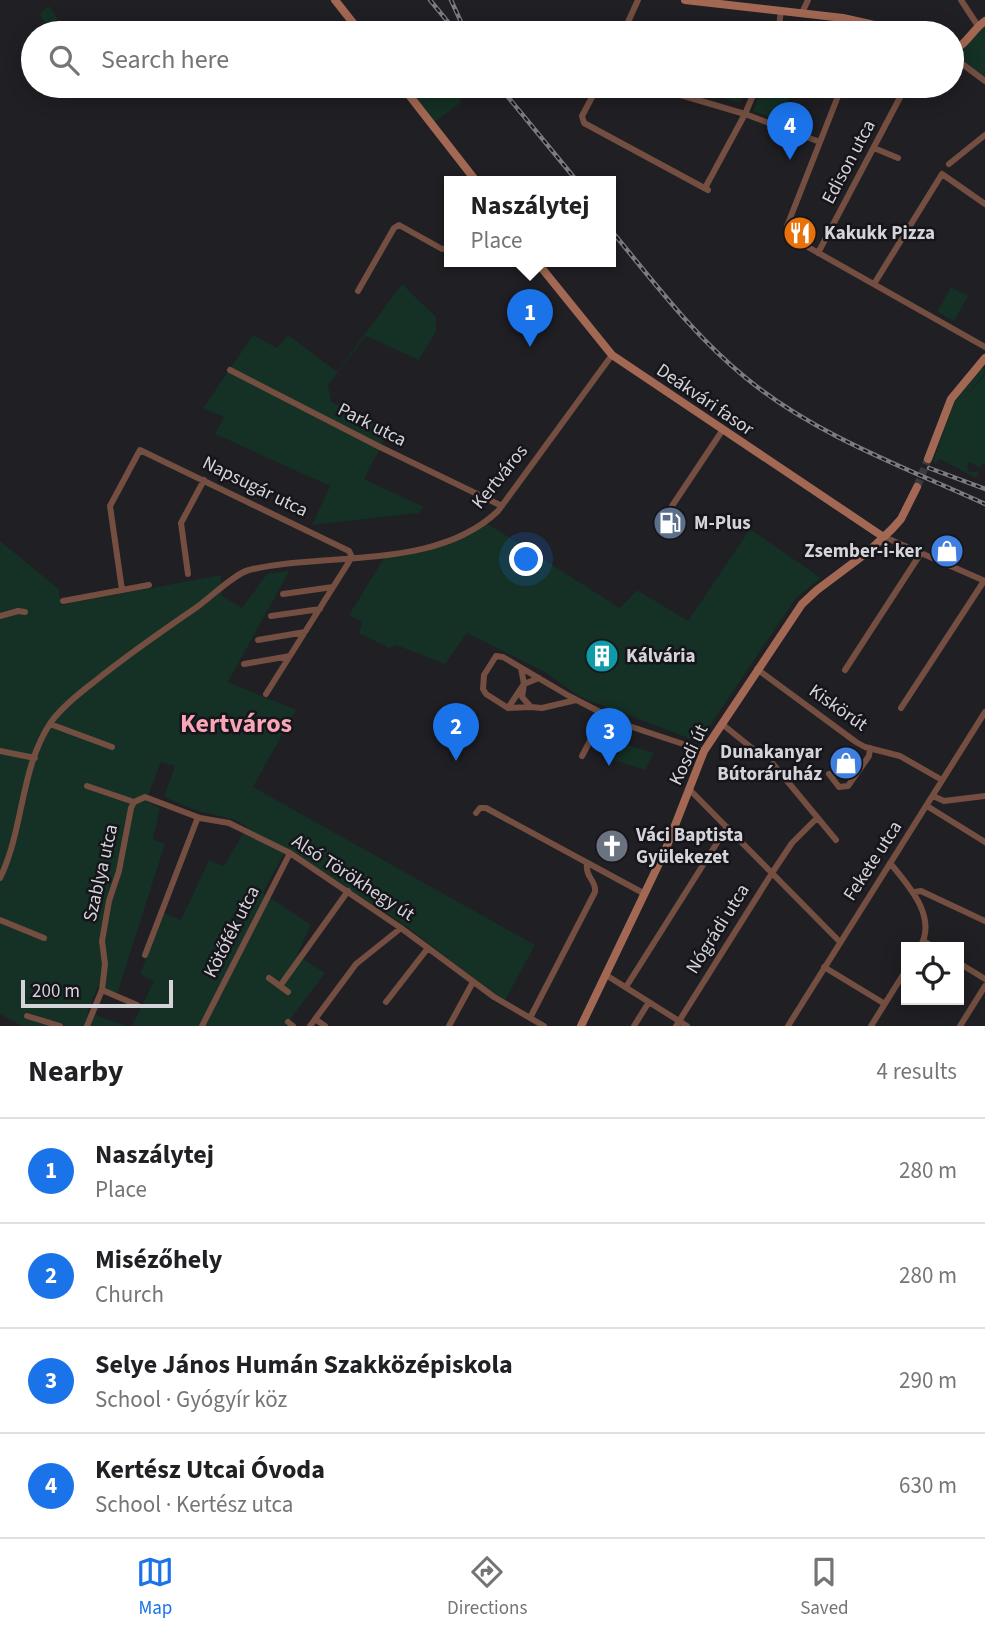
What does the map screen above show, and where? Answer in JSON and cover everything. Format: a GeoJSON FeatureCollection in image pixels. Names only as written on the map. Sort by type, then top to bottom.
{"type":"FeatureCollection","features":[{"type":"Feature","properties":{"kind":"street"},"geometry":{"type":"LineString","coordinates":[[335,0],[352,21]]}},
{"type":"Feature","properties":{"kind":"street"},"geometry":{"type":"LineString","coordinates":[[628,21],[638,0]]}},
{"type":"Feature","properties":{"kind":"street"},"geometry":{"type":"LineString","coordinates":[[685,0],[802,13],[841,21]]}},
{"type":"Feature","properties":{"kind":"street"},"geometry":{"type":"LineString","coordinates":[[802,13],[808,0]]}},
{"type":"Feature","properties":{"kind":"street"},"geometry":{"type":"LineString","coordinates":[[961,0],[981,23],[964,43]]}},
{"type":"Feature","properties":{"kind":"street"},"geometry":{"type":"LineString","coordinates":[[780,21],[781,11]]}},
{"type":"Feature","properties":{"kind":"street"},"geometry":{"type":"LineString","coordinates":[[964,65],[985,81]]}},
{"type":"Feature","properties":{"kind":"street"},"geometry":{"type":"LineString","coordinates":[[411,98],[472,176]]}},
{"type":"Feature","properties":{"kind":"street"},"geometry":{"type":"LineString","coordinates":[[592,98],[582,116],[584,123],[706,189],[752,98]]}},
{"type":"Feature","properties":{"kind":"street"},"geometry":{"type":"LineString","coordinates":[[691,98],[745,114],[820,142]]}},
{"type":"Feature","properties":{"kind":"street"},"geometry":{"type":"LineString","coordinates":[[837,98],[787,226],[792,238],[985,347]]}},
{"type":"Feature","properties":{"kind":"street","name":"Edison utca"},"geometry":{"type":"LineString","coordinates":[[818,253],[900,98]]}},
{"type":"Feature","properties":{"kind":"street"},"geometry":{"type":"LineString","coordinates":[[949,164],[985,135]]}},
{"type":"Feature","properties":{"kind":"street"},"geometry":{"type":"LineString","coordinates":[[874,148],[898,158]]}},
{"type":"Feature","properties":{"kind":"street"},"geometry":{"type":"LineString","coordinates":[[874,284],[942,174],[985,204]]}},
{"type":"Feature","properties":{"kind":"street"},"geometry":{"type":"LineString","coordinates":[[358,291],[394,228],[399,225],[444,247]]}},
{"type":"Feature","properties":{"kind":"street","name":"Deákvári fasor"},"geometry":{"type":"LineString","coordinates":[[541,267],[612,355],[882,536]]}},
{"type":"Feature","properties":{"kind":"street","name":"Kertváros"},"geometry":{"type":"LineString","coordinates":[[50,724],[73,699],[103,674],[245,571],[352,556],[400,554],[443,543],[487,521],[502,506],[612,355]]}},
{"type":"Feature","properties":{"kind":"street"},"geometry":{"type":"LineString","coordinates":[[928,459],[951,399],[984,360]]}},
{"type":"Feature","properties":{"kind":"street","name":"Park utca"},"geometry":{"type":"LineString","coordinates":[[230,370],[502,506]]}},
{"type":"Feature","properties":{"kind":"street"},"geometry":{"type":"LineString","coordinates":[[672,506],[722,431]]}},
{"type":"Feature","properties":{"kind":"street","name":"Napsugár utca"},"geometry":{"type":"LineString","coordinates":[[122,590],[110,506],[140,450],[349,551],[352,556]]}},
{"type":"Feature","properties":{"kind":"street"},"geometry":{"type":"LineString","coordinates":[[188,573],[181,523],[204,480]]}},
{"type":"Feature","properties":{"kind":"street","name":"Kosdi út"},"geometry":{"type":"LineString","coordinates":[[581,1026],[665,851],[704,751],[802,604],[869,551],[901,519],[917,486]]}},
{"type":"Feature","properties":{"kind":"street"},"geometry":{"type":"LineString","coordinates":[[882,536],[985,581],[901,708]]}},
{"type":"Feature","properties":{"kind":"street"},"geometry":{"type":"LineString","coordinates":[[845,670],[921,554]]}},
{"type":"Feature","properties":{"kind":"street"},"geometry":{"type":"LineString","coordinates":[[266,694],[352,556]]}},
{"type":"Feature","properties":{"kind":"street"},"geometry":{"type":"LineString","coordinates":[[63,601],[149,584]]}},
{"type":"Feature","properties":{"kind":"street"},"geometry":{"type":"LineString","coordinates":[[284,594],[333,587]]}},
{"type":"Feature","properties":{"kind":"street"},"geometry":{"type":"LineString","coordinates":[[271,616],[320,609]]}},
{"type":"Feature","properties":{"kind":"street"},"geometry":{"type":"LineString","coordinates":[[0,616],[25,612]]}},
{"type":"Feature","properties":{"kind":"street"},"geometry":{"type":"LineString","coordinates":[[258,640],[305,632]]}},
{"type":"Feature","properties":{"kind":"street"},"geometry":{"type":"LineString","coordinates":[[244,664],[290,656]]}},
{"type":"Feature","properties":{"kind":"street"},"geometry":{"type":"LineString","coordinates":[[576,700],[542,708],[508,708],[486,694],[483,689],[484,675],[496,656],[503,657],[604,715],[632,728],[704,751]]}},
{"type":"Feature","properties":{"kind":"street"},"geometry":{"type":"LineString","coordinates":[[520,667],[524,684],[522,697],[531,707]]}},
{"type":"Feature","properties":{"kind":"street","name":"Kiskörút"},"geometry":{"type":"LineString","coordinates":[[757,669],[845,735],[870,748],[900,756],[942,780]]}},
{"type":"Feature","properties":{"kind":"street"},"geometry":{"type":"LineString","coordinates":[[508,708],[524,684],[540,678]]}},
{"type":"Feature","properties":{"kind":"street","name":"Fekete utca"},"geometry":{"type":"LineString","coordinates":[[788,1026],[985,712]]}},
{"type":"Feature","properties":{"kind":"street"},"geometry":{"type":"LineString","coordinates":[[582,756],[604,715]]}},
{"type":"Feature","properties":{"kind":"street"},"geometry":{"type":"LineString","coordinates":[[0,878],[12,849],[34,758],[50,724],[112,747]]}},
{"type":"Feature","properties":{"kind":"street"},"geometry":{"type":"LineString","coordinates":[[722,724],[763,757],[767,755]]}},
{"type":"Feature","properties":{"kind":"street"},"geometry":{"type":"LineString","coordinates":[[829,774],[839,787],[848,786],[869,756],[870,748]]}},
{"type":"Feature","properties":{"kind":"street"},"geometry":{"type":"LineString","coordinates":[[0,751],[34,758]]}},
{"type":"Feature","properties":{"kind":"street"},"geometry":{"type":"LineString","coordinates":[[773,764],[836,840]]}},
{"type":"Feature","properties":{"kind":"street","name":"Alsó Törökhegy út"},"geometry":{"type":"LineString","coordinates":[[87,786],[132,805],[139,798],[152,798],[198,817],[229,823],[290,853],[401,928],[473,982],[544,1026]]}},
{"type":"Feature","properties":{"kind":"street"},"geometry":{"type":"LineString","coordinates":[[689,789],[839,942]]}},
{"type":"Feature","properties":{"kind":"street"},"geometry":{"type":"LineString","coordinates":[[933,796],[944,802],[985,796]]}},
{"type":"Feature","properties":{"kind":"street","name":"Szablya utca"},"geometry":{"type":"LineString","coordinates":[[87,1026],[103,990],[105,964],[102,941],[132,805]]}},
{"type":"Feature","properties":{"kind":"street"},"geometry":{"type":"LineString","coordinates":[[926,806],[985,842]]}},
{"type":"Feature","properties":{"kind":"street"},"geometry":{"type":"LineString","coordinates":[[476,813],[480,808],[486,808],[645,894]]}},
{"type":"Feature","properties":{"kind":"street"},"geometry":{"type":"LineString","coordinates":[[145,956],[198,817]]}},
{"type":"Feature","properties":{"kind":"street","name":"Nógrádi utca"},"geometry":{"type":"LineString","coordinates":[[678,1023],[792,843],[817,818]]}},
{"type":"Feature","properties":{"kind":"street"},"geometry":{"type":"LineString","coordinates":[[625,987],[727,827]]}},
{"type":"Feature","properties":{"kind":"street","name":"Kötőfék utca"},"geometry":{"type":"LineString","coordinates":[[202,1026],[290,853]]}},
{"type":"Feature","properties":{"kind":"street"},"geometry":{"type":"LineString","coordinates":[[530,1018],[595,892],[596,887],[586,871],[587,863]]}},
{"type":"Feature","properties":{"kind":"street"},"geometry":{"type":"LineString","coordinates":[[890,863],[915,892],[924,919],[922,942]]}},
{"type":"Feature","properties":{"kind":"street"},"geometry":{"type":"LineString","coordinates":[[280,986],[348,891]]}},
{"type":"Feature","properties":{"kind":"street"},"geometry":{"type":"LineString","coordinates":[[915,892],[921,891],[985,921]]}},
{"type":"Feature","properties":{"kind":"street"},"geometry":{"type":"LineString","coordinates":[[0,919],[44,938]]}},
{"type":"Feature","properties":{"kind":"street"},"geometry":{"type":"LineString","coordinates":[[310,1026],[355,964],[401,928]]}},
{"type":"Feature","properties":{"kind":"street"},"geometry":{"type":"LineString","coordinates":[[386,1002],[428,948]]}},
{"type":"Feature","properties":{"kind":"street"},"geometry":{"type":"LineString","coordinates":[[964,966],[985,979]]}},
{"type":"Feature","properties":{"kind":"street"},"geometry":{"type":"LineString","coordinates":[[824,967],[885,1004]]}},
{"type":"Feature","properties":{"kind":"street"},"geometry":{"type":"LineString","coordinates":[[606,975],[678,1023],[687,1026]]}},
{"type":"Feature","properties":{"kind":"street"},"geometry":{"type":"LineString","coordinates":[[270,978],[288,992]]}},
{"type":"Feature","properties":{"kind":"street"},"geometry":{"type":"LineString","coordinates":[[871,1026],[901,978]]}},
{"type":"Feature","properties":{"kind":"street"},"geometry":{"type":"LineString","coordinates":[[449,1026],[473,982]]}},
{"type":"Feature","properties":{"kind":"street"},"geometry":{"type":"LineString","coordinates":[[960,1026],[985,986]]}},
{"type":"Feature","properties":{"kind":"street"},"geometry":{"type":"LineString","coordinates":[[103,990],[137,1005]]}},
{"type":"Feature","properties":{"kind":"street"},"geometry":{"type":"LineString","coordinates":[[634,1026],[649,1002]]}},
{"type":"Feature","properties":{"kind":"street"},"geometry":{"type":"LineString","coordinates":[[27,1016],[60,1026]]}},
{"type":"Feature","properties":{"kind":"street"},"geometry":{"type":"LineString","coordinates":[[316,1019],[325,1026]]}},
{"type":"Feature","properties":{"kind":"green space"},"geometry":{"type":"Polygon","coordinates":[[[49,6],[57,18],[56,21],[44,21],[40,16],[49,6]]]}},
{"type":"Feature","properties":{"kind":"green space"},"geometry":{"type":"Polygon","coordinates":[[[985,25],[985,78],[964,63],[964,45],[985,25]]]}},
{"type":"Feature","properties":{"kind":"green space"},"geometry":{"type":"Polygon","coordinates":[[[415,98],[459,98],[462,102],[434,122],[415,98]]]}},
{"type":"Feature","properties":{"kind":"green space"},"geometry":{"type":"Polygon","coordinates":[[[722,98],[741,98],[740,103],[722,98]]]}},
{"type":"Feature","properties":{"kind":"green space"},"geometry":{"type":"Polygon","coordinates":[[[758,98],[789,98],[780,121],[753,111],[758,98]]]}},
{"type":"Feature","properties":{"kind":"green space"},"geometry":{"type":"Polygon","coordinates":[[[402,284],[436,317],[436,331],[419,360],[366,336],[328,385],[331,402],[390,429],[364,479],[424,507],[419,513],[312,525],[330,486],[215,434],[224,417],[203,408],[253,335],[277,348],[288,335],[337,372],[402,284]]]}},
{"type":"Feature","properties":{"kind":"green space"},"geometry":{"type":"Polygon","coordinates":[[[951,287],[968,296],[954,321],[937,312],[951,287]]]}},
{"type":"Feature","properties":{"kind":"green space"},"geometry":{"type":"Polygon","coordinates":[[[981,367],[985,369],[985,373],[965,397],[985,375],[985,465],[982,464],[980,468],[970,462],[967,467],[969,472],[979,472],[976,478],[940,459],[936,464],[933,461],[956,397],[981,367]]]}},
{"type":"Feature","properties":{"kind":"green space"},"geometry":{"type":"Polygon","coordinates":[[[485,522],[620,608],[637,590],[688,621],[750,529],[821,578],[795,599],[699,742],[580,697],[543,671],[467,633],[445,664],[396,645],[389,648],[359,633],[362,622],[349,615],[384,558],[438,548],[485,522]]]}},
{"type":"Feature","properties":{"kind":"green space"},"geometry":{"type":"Polygon","coordinates":[[[0,541],[59,589],[61,605],[221,575],[222,596],[242,608],[267,574],[290,570],[228,682],[296,710],[253,787],[535,945],[504,1002],[406,926],[286,850],[263,893],[311,925],[297,955],[325,973],[285,1026],[132,1026],[154,981],[140,974],[164,913],[181,920],[209,860],[224,866],[247,827],[236,820],[198,811],[164,797],[175,766],[161,762],[146,801],[160,808],[153,839],[165,844],[117,994],[98,986],[87,1012],[127,1026],[22,1026],[0,1014],[0,541]]]}},
{"type":"Feature","properties":{"kind":"green space"},"geometry":{"type":"Polygon","coordinates":[[[624,744],[654,753],[645,770],[614,760],[624,744]]]}},
{"type":"Feature","properties":{"kind":"tunnel"},"geometry":{"type":"LineString","coordinates":[[917,487],[928,459]]}},
{"type":"Feature","properties":{"kind":"railway"},"geometry":{"type":"LineString","coordinates":[[430,0],[447,21]]}},
{"type":"Feature","properties":{"kind":"railway"},"geometry":{"type":"LineString","coordinates":[[451,0],[461,21]]}},
{"type":"Feature","properties":{"kind":"railway"},"geometry":{"type":"LineString","coordinates":[[509,98],[573,176]]}},
{"type":"Feature","properties":{"kind":"railway"},"geometry":{"type":"LineString","coordinates":[[616,236],[708,344],[773,398],[831,433],[985,504]]}},
{"type":"Feature","properties":{"kind":"railway"},"geometry":{"type":"LineString","coordinates":[[929,468],[985,489]]}},
{"type":"Feature","properties":{"kind":"place","name":"Kertész Utcai Óvoda"},"geometry":{"type":"Point","coordinates":[790,160]}},
{"type":"Feature","properties":{"kind":"place","name":"Kakukk Pizza"},"geometry":{"type":"Point","coordinates":[800,233]}},
{"type":"Feature","properties":{"kind":"place","name":"Naszálytej"},"geometry":{"type":"Point","coordinates":[530,347]}},
{"type":"Feature","properties":{"kind":"place","name":"M-Plus"},"geometry":{"type":"Point","coordinates":[670,523]}},
{"type":"Feature","properties":{"kind":"place","name":"Zsember-i-ker"},"geometry":{"type":"Point","coordinates":[947,551]}},
{"type":"Feature","properties":{"kind":"place","name":"Kálvária"},"geometry":{"type":"Point","coordinates":[602,656]}},
{"type":"Feature","properties":{"kind":"place","name":"Misézőhely"},"geometry":{"type":"Point","coordinates":[456,761]}},
{"type":"Feature","properties":{"kind":"place","name":"Dunakanyar Bútoráruház"},"geometry":{"type":"Point","coordinates":[846,763]}},
{"type":"Feature","properties":{"kind":"place","name":"Selye János Humán Szakközépiskola"},"geometry":{"type":"Point","coordinates":[609,766]}},
{"type":"Feature","properties":{"kind":"place","name":"Váci Baptista Gyülekezet"},"geometry":{"type":"Point","coordinates":[612,846]}},
{"type":"Feature","properties":{"kind":"district","name":"Kertváros"},"geometry":{"type":"Point","coordinates":[236,723]}}]}
